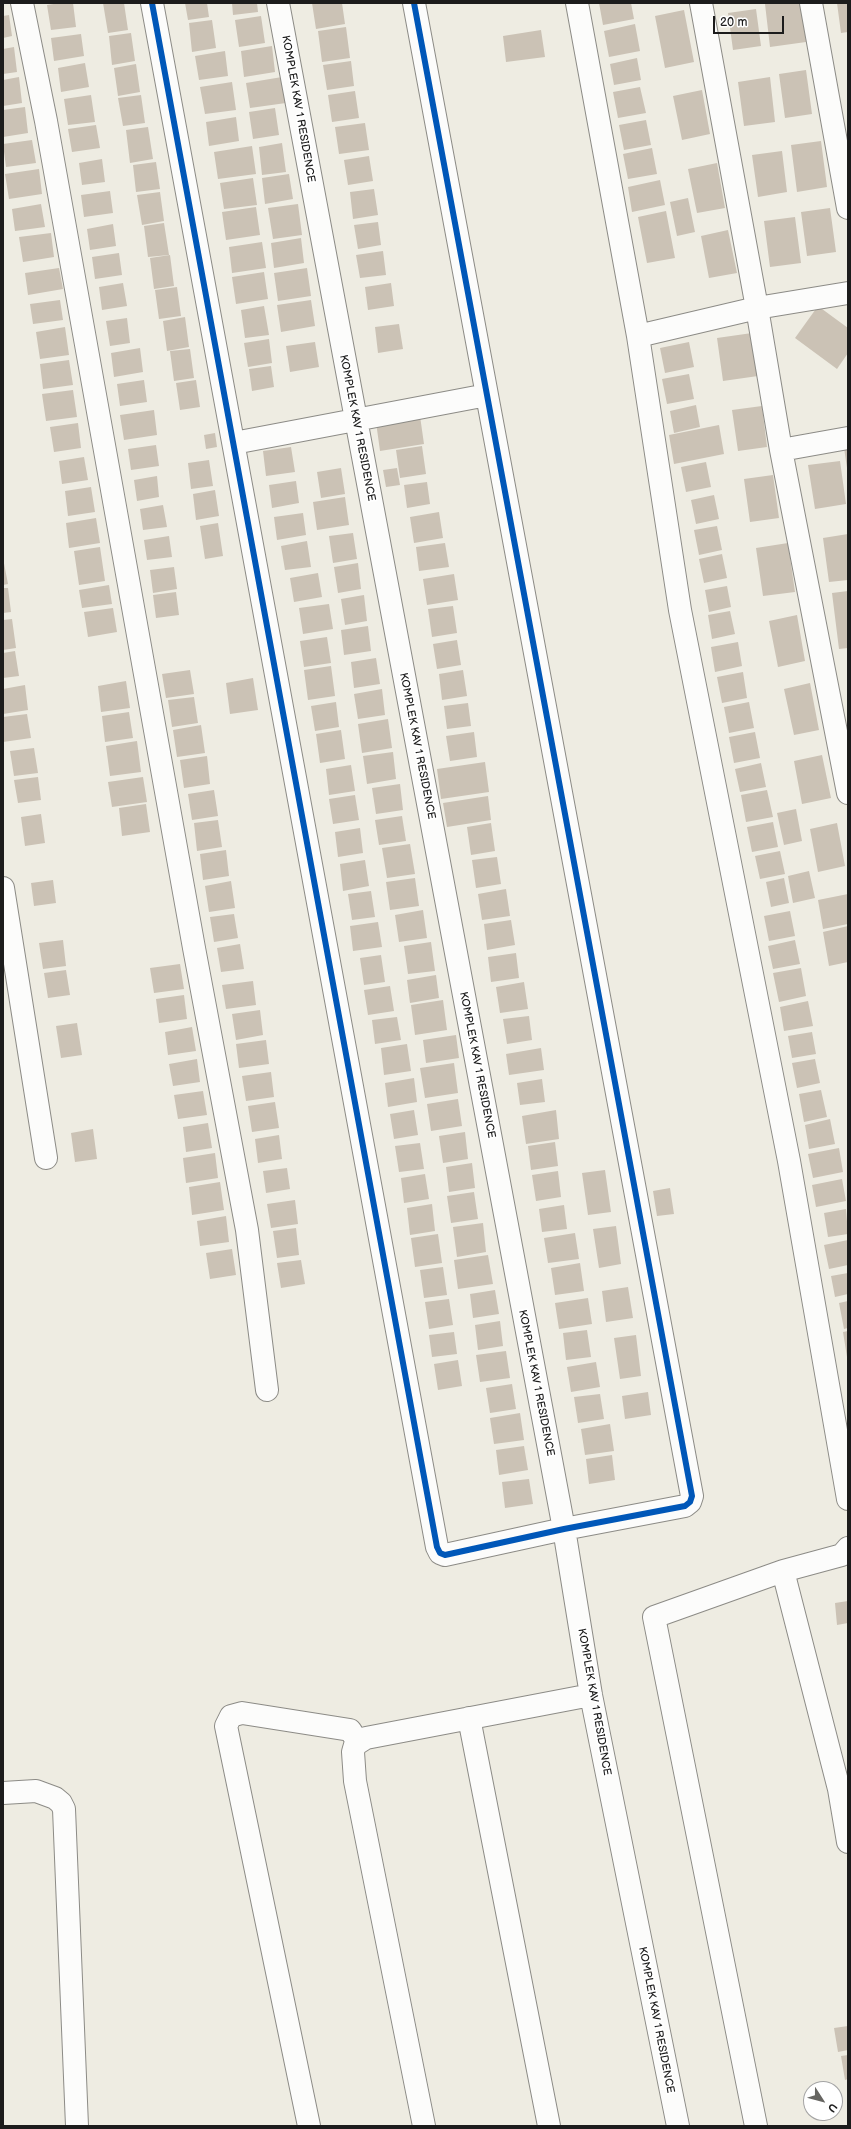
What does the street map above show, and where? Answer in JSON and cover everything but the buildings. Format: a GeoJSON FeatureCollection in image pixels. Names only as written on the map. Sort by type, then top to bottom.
{"type":"FeatureCollection","features":[{"type":"Feature","properties":{"kind":"street"},"geometry":{"type":"LineString","coordinates":[[22,3],[49,137],[194,948],[247,1230],[267,1390]]}},
{"type":"Feature","properties":{"kind":"street"},"geometry":{"type":"LineString","coordinates":[[152,3],[437,1547],[440,1552],[446,1555],[564,1529],[685,1506],[690,1502],[692,1496],[414,3]]}},
{"type":"Feature","properties":{"kind":"street","name":"KOMPLEK KAV 1 RESIDENCE"},"geometry":{"type":"LineString","coordinates":[[278,3],[355,421],[564,1529],[591,1694],[678,2126]]}},
{"type":"Feature","properties":{"kind":"street"},"geometry":{"type":"LineString","coordinates":[[577,3],[638,336],[680,610],[789,1161],[848,1500]]}},
{"type":"Feature","properties":{"kind":"street"},"geometry":{"type":"LineString","coordinates":[[701,3],[757,308],[781,450],[848,793]]}},
{"type":"Feature","properties":{"kind":"street"},"geometry":{"type":"LineString","coordinates":[[811,3],[848,208]]}},
{"type":"Feature","properties":{"kind":"street"},"geometry":{"type":"LineString","coordinates":[[638,336],[757,308],[848,293]]}},
{"type":"Feature","properties":{"kind":"street"},"geometry":{"type":"LineString","coordinates":[[234,443],[487,395]]}},
{"type":"Feature","properties":{"kind":"street"},"geometry":{"type":"LineString","coordinates":[[781,450],[848,438]]}},
{"type":"Feature","properties":{"kind":"street"},"geometry":{"type":"LineString","coordinates":[[3,888],[46,1158]]}},
{"type":"Feature","properties":{"kind":"street"},"geometry":{"type":"LineString","coordinates":[[756,2126],[654,1617],[783,1571],[842,1555],[848,1548]]}},
{"type":"Feature","properties":{"kind":"street"},"geometry":{"type":"LineString","coordinates":[[783,1571],[839,1789],[848,1842]]}},
{"type":"Feature","properties":{"kind":"street"},"geometry":{"type":"LineString","coordinates":[[424,2126],[355,1780],[353,1752],[358,1742],[366,1738],[591,1694]]}},
{"type":"Feature","properties":{"kind":"street"},"geometry":{"type":"LineString","coordinates":[[309,2126],[226,1726],[231,1716],[242,1712],[350,1730],[358,1742]]}},
{"type":"Feature","properties":{"kind":"street"},"geometry":{"type":"LineString","coordinates":[[469,1718],[548,2126]]}},
{"type":"Feature","properties":{"kind":"street"},"geometry":{"type":"LineString","coordinates":[[3,1793],[36,1791],[55,1798],[61,1802],[64,1809],[77,2126]]}},
{"type":"Feature","properties":{"kind":"cycle path"},"geometry":{"type":"LineString","coordinates":[[152,3],[437,1547],[440,1553],[445,1555],[564,1529],[685,1506],[690,1502],[692,1496],[414,3]]}}]}
